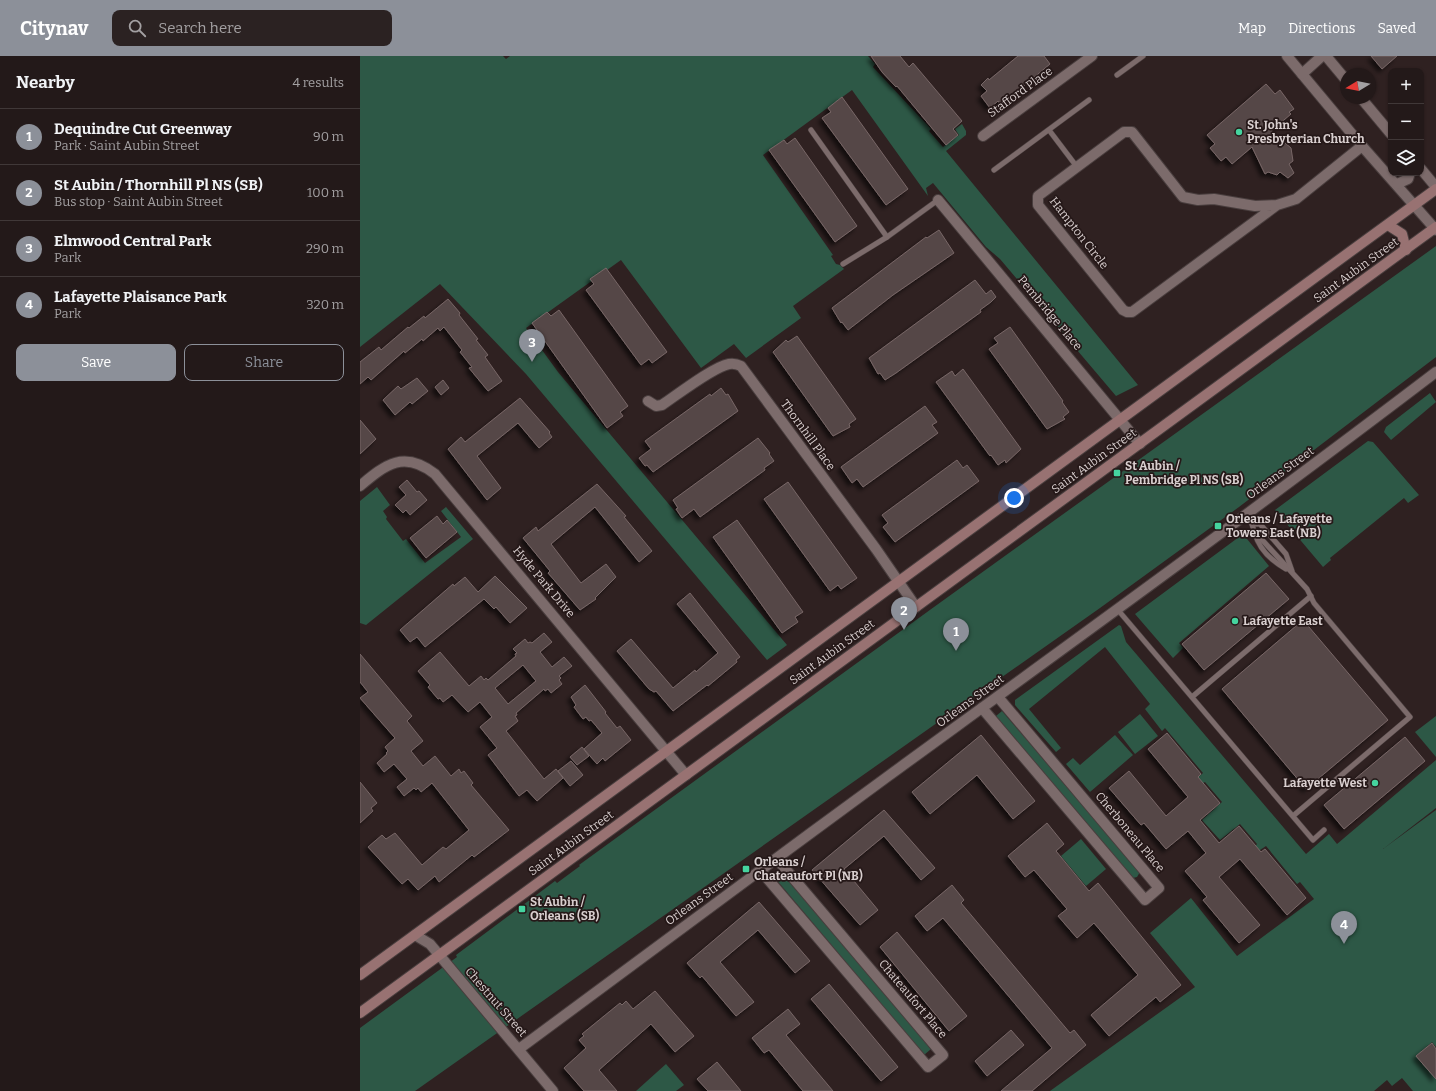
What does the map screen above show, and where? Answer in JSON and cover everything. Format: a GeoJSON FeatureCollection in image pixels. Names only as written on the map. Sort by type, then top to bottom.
{"type":"FeatureCollection","features":[{"type":"Feature","properties":{"kind":"main road","name":"Saint Aubin Street"},"geometry":{"type":"LineString","coordinates":[[360,975],[1388,225],[1436,188]]}},
{"type":"Feature","properties":{"kind":"main road"},"geometry":{"type":"LineString","coordinates":[[1388,225],[1402,234],[1405,240],[1406,250]]}},
{"type":"Feature","properties":{"kind":"main road","name":"Saint Aubin Street"},"geometry":{"type":"LineString","coordinates":[[360,1013],[364,1004],[439,955],[1436,228]]}},
{"type":"Feature","properties":{"kind":"street","name":"Stafford Place"},"geometry":{"type":"LineString","coordinates":[[983,136],[1092,56]]}},
{"type":"Feature","properties":{"kind":"street"},"geometry":{"type":"LineString","coordinates":[[1287,56],[1362,146],[1436,228]]}},
{"type":"Feature","properties":{"kind":"street"},"geometry":{"type":"LineString","coordinates":[[1302,74],[1322,56]]}},
{"type":"Feature","properties":{"kind":"street"},"geometry":{"type":"LineString","coordinates":[[1326,56],[1340,73]]}},
{"type":"Feature","properties":{"kind":"street"},"geometry":{"type":"LineString","coordinates":[[1366,104],[1388,130]]}},
{"type":"Feature","properties":{"kind":"street","name":"Hampton Circle"},"geometry":{"type":"LineString","coordinates":[[1128,130],[1132,132],[1183,197],[1198,200],[1214,199],[1255,206],[1277,205],[1132,312],[1127,312],[1123,310],[1038,205],[1038,196],[1128,130]]}},
{"type":"Feature","properties":{"kind":"street"},"geometry":{"type":"LineString","coordinates":[[1277,205],[1296,200],[1362,146]]}},
{"type":"Feature","properties":{"kind":"street"},"geometry":{"type":"LineString","coordinates":[[1424,173],[1436,188]]}},
{"type":"Feature","properties":{"kind":"street"},"geometry":{"type":"LineString","coordinates":[[1397,184],[1408,179],[1409,176]]}},
{"type":"Feature","properties":{"kind":"street","name":"Pembridge Place"},"geometry":{"type":"LineString","coordinates":[[938,200],[1140,444]]}},
{"type":"Feature","properties":{"kind":"street","name":"Thornhill Place"},"geometry":{"type":"LineString","coordinates":[[648,401],[656,406],[662,405],[722,367],[735,364],[741,366],[876,549],[916,607]]}},
{"type":"Feature","properties":{"kind":"street","name":"Orleans Street"},"geometry":{"type":"LineString","coordinates":[[519,1049],[982,708],[1118,610],[1436,372]]}},
{"type":"Feature","properties":{"kind":"street","name":"Hyde Park Drive"},"geometry":{"type":"LineString","coordinates":[[360,486],[379,470],[393,463],[414,462],[426,466],[435,474],[668,751],[686,775]]}},
{"type":"Feature","properties":{"kind":"street","name":"Cherboneau Place"},"geometry":{"type":"LineString","coordinates":[[982,708],[1145,900],[1159,888],[998,697]]}},
{"type":"Feature","properties":{"kind":"street","name":"Chateaufort Place"},"geometry":{"type":"LineString","coordinates":[[761,870],[928,1068],[943,1055],[777,859]]}},
{"type":"Feature","properties":{"kind":"street","name":"Chestnut Street"},"geometry":{"type":"LineString","coordinates":[[415,935],[430,944],[553,1091]]}},
{"type":"Feature","properties":{"kind":"lane"},"geometry":{"type":"LineString","coordinates":[[1117,75],[1143,56]]}},
{"type":"Feature","properties":{"kind":"lane"},"geometry":{"type":"LineString","coordinates":[[994,170],[1089,100]]}},
{"type":"Feature","properties":{"kind":"lane"},"geometry":{"type":"LineString","coordinates":[[811,130],[887,237]]}},
{"type":"Feature","properties":{"kind":"lane"},"geometry":{"type":"LineString","coordinates":[[1049,130],[1077,167]]}},
{"type":"Feature","properties":{"kind":"lane"},"geometry":{"type":"LineString","coordinates":[[843,264],[887,237],[938,200]]}},
{"type":"Feature","properties":{"kind":"lane"},"geometry":{"type":"LineString","coordinates":[[1245,515],[1252,524],[1254,531],[1278,558],[1293,572],[1307,589],[1314,604],[1410,717],[1293,816]]}},
{"type":"Feature","properties":{"kind":"lane"},"geometry":{"type":"LineString","coordinates":[[1252,524],[1260,524],[1286,554],[1293,572]]}},
{"type":"Feature","properties":{"kind":"lane"},"geometry":{"type":"LineString","coordinates":[[1192,697],[1311,596]]}},
{"type":"Feature","properties":{"kind":"lane"},"geometry":{"type":"LineString","coordinates":[[1118,610],[1313,840],[1324,830]]}},
{"type":"Feature","properties":{"kind":"green space"},"geometry":{"type":"Polygon","coordinates":[[[360,56],[503,56],[506,59],[510,56],[868,56],[875,64],[873,67],[931,129],[929,131],[943,147],[959,135],[955,129],[962,124],[966,131],[966,135],[946,151],[1138,385],[1116,396],[1000,259],[986,247],[933,183],[926,188],[928,196],[852,90],[763,155],[833,255],[831,256],[836,264],[840,265],[844,269],[793,306],[801,318],[746,358],[734,344],[701,368],[621,260],[526,328],[558,372],[787,645],[767,660],[526,374],[440,284],[360,347],[360,56]]]}},
{"type":"Feature","properties":{"kind":"green space"},"geometry":{"type":"Polygon","coordinates":[[[1436,246],[1436,357],[1239,507],[1100,608],[415,1091],[360,1091],[360,1028],[457,957],[456,955],[555,881],[557,883],[580,866],[579,865],[934,607],[1436,246]]]}},
{"type":"Feature","properties":{"kind":"green space"},"geometry":{"type":"Polygon","coordinates":[[[1430,393],[1436,402],[1391,440],[1384,432],[1386,427],[1430,393]]]}},
{"type":"Feature","properties":{"kind":"green space"},"geometry":{"type":"Polygon","coordinates":[[[1368,441],[1373,442],[1419,495],[1408,503],[1404,498],[1330,558],[1331,560],[1323,567],[1275,510],[1368,441]]]}},
{"type":"Feature","properties":{"kind":"green space"},"geometry":{"type":"Polygon","coordinates":[[[377,487],[390,505],[383,511],[387,517],[386,519],[403,541],[406,539],[425,563],[461,537],[441,511],[446,507],[473,539],[366,625],[360,623],[360,501],[377,487]]]}},
{"type":"Feature","properties":{"kind":"green space"},"geometry":{"type":"Polygon","coordinates":[[[1243,534],[1269,566],[1179,643],[1183,648],[1173,658],[1135,614],[1243,534]]]}},
{"type":"Feature","properties":{"kind":"green space"},"geometry":{"type":"Polygon","coordinates":[[[1119,625],[1121,626],[1126,642],[1306,854],[1329,834],[1337,844],[1436,760],[1436,808],[1383,849],[1436,810],[1436,1047],[1432,1042],[1416,1056],[1436,1079],[1436,1091],[1413,1091],[1402,1078],[1392,1086],[1387,1080],[1374,1091],[1050,1091],[1195,987],[1150,933],[1191,898],[1237,956],[1314,899],[1300,882],[1297,884],[1266,846],[1257,852],[1254,848],[1257,844],[1240,824],[1220,840],[1202,820],[1222,802],[1205,782],[1201,784],[1196,779],[1203,773],[1165,728],[1162,731],[1145,709],[1150,704],[1105,647],[1029,709],[1061,748],[1056,752],[1015,705],[1015,700],[1119,625]]]}},
{"type":"Feature","properties":{"kind":"green space"},"geometry":{"type":"Polygon","coordinates":[[[1002,711],[1140,872],[1137,877],[1133,878],[996,716],[1002,711]]]}},
{"type":"Feature","properties":{"kind":"green space"},"geometry":{"type":"Polygon","coordinates":[[[1140,714],[1158,736],[1135,754],[1118,732],[1140,714]]]}},
{"type":"Feature","properties":{"kind":"green space"},"geometry":{"type":"Polygon","coordinates":[[[1436,716],[1436,757],[1415,732],[1436,716]]]}},
{"type":"Feature","properties":{"kind":"green space"},"geometry":{"type":"Polygon","coordinates":[[[1115,735],[1133,755],[1090,792],[1066,764],[1073,758],[1080,765],[1115,735]]]}},
{"type":"Feature","properties":{"kind":"green space"},"geometry":{"type":"Polygon","coordinates":[[[1081,839],[1106,869],[1086,886],[1061,856],[1081,839]]]}},
{"type":"Feature","properties":{"kind":"green space"},"geometry":{"type":"Polygon","coordinates":[[[782,872],[931,1049],[924,1055],[775,878],[782,872]]]}},
{"type":"Feature","properties":{"kind":"green space"},"geometry":{"type":"Polygon","coordinates":[[[666,1064],[684,1085],[676,1091],[636,1091],[666,1064]]]}},
{"type":"Feature","properties":{"kind":"building"},"geometry":{"type":"Polygon","coordinates":[[[871,56],[900,56],[909,67],[913,63],[962,121],[953,129],[958,135],[946,145],[897,86],[896,87],[882,72],[871,56]]]}},
{"type":"Feature","properties":{"kind":"building"},"geometry":{"type":"Polygon","coordinates":[[[1018,56],[1044,56],[1050,64],[1001,105],[998,101],[990,108],[981,96],[987,91],[981,85],[1018,56]]]}},
{"type":"Feature","properties":{"kind":"building"},"geometry":{"type":"Polygon","coordinates":[[[1371,56],[1397,56],[1382,69],[1371,56]]]}},
{"type":"Feature","properties":{"kind":"building","name":"St. John's Presbyterian Church"},"geometry":{"type":"Polygon","coordinates":[[[1266,84],[1275,94],[1280,90],[1294,109],[1289,112],[1291,114],[1271,131],[1291,148],[1293,161],[1289,164],[1294,173],[1288,178],[1280,172],[1277,175],[1268,172],[1265,174],[1252,147],[1232,164],[1226,157],[1221,161],[1210,148],[1215,144],[1207,135],[1266,84]]]}},
{"type":"Feature","properties":{"kind":"building"},"geometry":{"type":"Polygon","coordinates":[[[842,97],[908,189],[886,205],[822,118],[831,112],[828,108],[842,97]]]}},
{"type":"Feature","properties":{"kind":"building"},"geometry":{"type":"Polygon","coordinates":[[[795,138],[857,226],[835,242],[769,150],[784,140],[787,144],[795,138]]]}},
{"type":"Feature","properties":{"kind":"building"},"geometry":{"type":"Polygon","coordinates":[[[939,230],[954,253],[893,295],[848,330],[842,322],[841,323],[832,308],[926,237],[927,238],[939,230]]]}},
{"type":"Feature","properties":{"kind":"building"},"geometry":{"type":"Polygon","coordinates":[[[606,268],[667,352],[652,363],[649,359],[641,365],[586,290],[594,284],[590,279],[606,268]]]}},
{"type":"Feature","properties":{"kind":"building"},"geometry":{"type":"Polygon","coordinates":[[[975,280],[986,294],[991,290],[996,297],[980,310],[981,312],[885,380],[880,373],[878,374],[869,358],[975,280]]]}},
{"type":"Feature","properties":{"kind":"building"},"geometry":{"type":"Polygon","coordinates":[[[448,299],[478,339],[476,340],[488,355],[485,357],[502,381],[488,391],[469,368],[472,367],[460,352],[462,350],[444,327],[440,331],[438,328],[423,341],[422,339],[405,353],[404,351],[371,380],[368,377],[360,384],[360,362],[379,347],[381,350],[408,327],[409,328],[424,316],[425,318],[448,299]]]}},
{"type":"Feature","properties":{"kind":"building"},"geometry":{"type":"Polygon","coordinates":[[[559,310],[628,406],[620,412],[623,416],[607,428],[532,323],[547,312],[551,316],[559,310]]]}},
{"type":"Feature","properties":{"kind":"building"},"geometry":{"type":"Polygon","coordinates":[[[1010,327],[1063,401],[1062,402],[1069,412],[1063,417],[1065,419],[1047,429],[989,349],[998,343],[994,338],[1010,327]]]}},
{"type":"Feature","properties":{"kind":"building"},"geometry":{"type":"Polygon","coordinates":[[[797,336],[856,419],[849,424],[850,427],[833,436],[773,352],[786,340],[788,342],[797,336]]]}},
{"type":"Feature","properties":{"kind":"building"},"geometry":{"type":"Polygon","coordinates":[[[963,369],[1021,449],[1006,463],[1005,460],[998,465],[991,455],[990,456],[936,382],[952,371],[955,376],[963,369]]]}},
{"type":"Feature","properties":{"kind":"building"},"geometry":{"type":"Polygon","coordinates":[[[417,378],[428,391],[412,404],[410,402],[395,415],[383,400],[398,386],[401,389],[417,378]]]}},
{"type":"Feature","properties":{"kind":"building"},"geometry":{"type":"Polygon","coordinates":[[[443,380],[449,388],[441,395],[435,387],[443,380]]]}},
{"type":"Feature","properties":{"kind":"building"},"geometry":{"type":"Polygon","coordinates":[[[721,388],[726,395],[728,394],[738,411],[653,472],[647,465],[645,466],[639,458],[651,449],[645,441],[710,394],[711,396],[721,388]]]}},
{"type":"Feature","properties":{"kind":"building"},"geometry":{"type":"Polygon","coordinates":[[[520,398],[550,432],[549,433],[552,437],[539,448],[518,423],[477,456],[501,488],[487,500],[448,449],[461,437],[465,442],[520,398]]]}},
{"type":"Feature","properties":{"kind":"building"},"geometry":{"type":"Polygon","coordinates":[[[925,406],[937,422],[932,425],[938,433],[863,487],[857,479],[852,483],[841,467],[925,406]]]}},
{"type":"Feature","properties":{"kind":"building"},"geometry":{"type":"Polygon","coordinates":[[[360,420],[376,439],[360,454],[360,420]]]}},
{"type":"Feature","properties":{"kind":"building"},"geometry":{"type":"Polygon","coordinates":[[[758,438],[770,453],[769,454],[774,461],[764,468],[765,470],[700,517],[694,509],[682,518],[676,509],[678,508],[673,500],[758,438]]]}},
{"type":"Feature","properties":{"kind":"building"},"geometry":{"type":"Polygon","coordinates":[[[957,460],[963,468],[967,465],[979,481],[895,542],[883,527],[888,523],[882,515],[957,460]]]}},
{"type":"Feature","properties":{"kind":"building"},"geometry":{"type":"Polygon","coordinates":[[[407,480],[417,492],[419,491],[427,500],[410,515],[406,510],[403,513],[395,505],[406,495],[399,487],[407,480]]]}},
{"type":"Feature","properties":{"kind":"building"},"geometry":{"type":"Polygon","coordinates":[[[788,482],[857,578],[841,589],[838,585],[830,591],[764,499],[788,482]]]}},
{"type":"Feature","properties":{"kind":"building"},"geometry":{"type":"Polygon","coordinates":[[[597,484],[626,516],[624,517],[652,551],[639,562],[595,507],[551,544],[581,583],[606,564],[616,577],[595,598],[596,599],[580,610],[548,573],[550,571],[523,538],[536,527],[538,531],[597,484]]]}},
{"type":"Feature","properties":{"kind":"building"},"geometry":{"type":"Polygon","coordinates":[[[437,516],[443,524],[447,520],[457,532],[426,558],[410,538],[437,516]]]}},
{"type":"Feature","properties":{"kind":"building"},"geometry":{"type":"Polygon","coordinates":[[[737,520],[803,612],[795,617],[798,622],[782,633],[713,537],[737,520]]]}},
{"type":"Feature","properties":{"kind":"building","name":"Lafayette East"},"geometry":{"type":"Polygon","coordinates":[[[1266,573],[1289,599],[1204,670],[1182,644],[1266,573]]]}},
{"type":"Feature","properties":{"kind":"building"},"geometry":{"type":"Polygon","coordinates":[[[495,576],[527,608],[510,623],[496,607],[494,609],[484,599],[425,647],[417,637],[410,642],[400,630],[453,584],[454,586],[465,577],[478,592],[495,576]]]}},
{"type":"Feature","properties":{"kind":"building"},"geometry":{"type":"Polygon","coordinates":[[[690,593],[740,657],[736,660],[737,662],[708,686],[707,685],[673,711],[656,691],[654,692],[649,689],[617,651],[631,639],[673,688],[695,670],[696,672],[718,653],[677,604],[690,593]]]}},
{"type":"Feature","properties":{"kind":"building"},"geometry":{"type":"Polygon","coordinates":[[[1303,620],[1388,720],[1306,789],[1222,689],[1303,620]]]}},
{"type":"Feature","properties":{"kind":"building"},"geometry":{"type":"Polygon","coordinates":[[[544,633],[552,642],[540,652],[552,667],[564,657],[572,666],[559,676],[561,678],[559,680],[562,684],[551,693],[548,689],[545,691],[544,689],[516,713],[517,715],[515,716],[518,721],[506,731],[544,779],[556,769],[563,778],[537,801],[527,790],[519,796],[488,755],[497,748],[480,727],[492,717],[480,702],[468,712],[452,695],[443,702],[440,698],[438,699],[428,687],[430,685],[418,671],[440,652],[469,686],[481,676],[484,680],[486,678],[488,680],[516,656],[515,654],[517,653],[513,649],[525,639],[528,643],[532,643],[544,633]],[[523,665],[495,688],[508,704],[536,681],[523,665]]]}},
{"type":"Feature","properties":{"kind":"building"},"geometry":{"type":"Polygon","coordinates":[[[360,654],[412,716],[407,721],[423,741],[411,751],[423,766],[435,756],[451,776],[459,769],[461,773],[464,771],[473,783],[471,785],[509,830],[474,857],[472,855],[439,882],[435,876],[418,890],[408,879],[402,884],[368,847],[382,835],[386,839],[395,833],[422,865],[443,847],[446,849],[469,830],[432,783],[421,792],[418,788],[416,790],[414,788],[404,796],[397,787],[407,779],[394,764],[384,772],[377,763],[387,754],[386,753],[388,751],[385,747],[395,738],[360,698],[368,692],[360,682],[360,654]]]}},
{"type":"Feature","properties":{"kind":"building"},"geometry":{"type":"Polygon","coordinates":[[[585,685],[617,728],[620,726],[631,740],[605,761],[603,758],[597,764],[584,749],[602,733],[591,720],[589,721],[586,717],[583,719],[574,707],[576,705],[571,697],[585,685]]]}},
{"type":"Feature","properties":{"kind":"building"},"geometry":{"type":"Polygon","coordinates":[[[1167,733],[1201,774],[1198,777],[1220,803],[1200,820],[1219,843],[1239,826],[1261,852],[1265,849],[1306,898],[1287,915],[1240,859],[1219,877],[1260,925],[1239,943],[1203,900],[1207,897],[1185,871],[1206,853],[1188,831],[1166,849],[1144,823],[1141,825],[1109,788],[1129,771],[1166,816],[1188,797],[1148,749],[1167,733]]]}},
{"type":"Feature","properties":{"kind":"building"},"geometry":{"type":"Polygon","coordinates":[[[981,735],[1035,801],[1013,819],[977,775],[930,814],[912,792],[981,735]]]}},
{"type":"Feature","properties":{"kind":"building","name":"Lafayette West"},"geometry":{"type":"Polygon","coordinates":[[[1405,737],[1425,761],[1344,829],[1324,805],[1405,737]]]}},
{"type":"Feature","properties":{"kind":"building"},"geometry":{"type":"Polygon","coordinates":[[[582,747],[589,756],[577,765],[570,757],[582,747]]]}},
{"type":"Feature","properties":{"kind":"building"},"geometry":{"type":"Polygon","coordinates":[[[571,761],[583,775],[570,786],[558,771],[571,761]]]}},
{"type":"Feature","properties":{"kind":"building"},"geometry":{"type":"Polygon","coordinates":[[[360,782],[377,803],[371,808],[373,811],[360,823],[360,782]]]}},
{"type":"Feature","properties":{"kind":"building"},"geometry":{"type":"Polygon","coordinates":[[[884,810],[935,868],[921,880],[884,836],[844,869],[878,910],[860,925],[812,870],[884,810]]]}},
{"type":"Feature","properties":{"kind":"building"},"geometry":{"type":"Polygon","coordinates":[[[1047,823],[1064,844],[1056,851],[1089,891],[1098,883],[1181,985],[1160,1002],[1156,997],[1109,1036],[1091,1015],[1138,975],[1094,923],[1077,938],[1058,916],[1067,909],[1034,870],[1025,877],[1008,856],[1047,823]]]}},
{"type":"Feature","properties":{"kind":"building"},"geometry":{"type":"Polygon","coordinates":[[[952,885],[964,900],[961,903],[1070,1033],[1074,1030],[1086,1045],[1032,1091],[1001,1091],[1052,1048],[943,918],[927,931],[915,916],[952,885]]]}},
{"type":"Feature","properties":{"kind":"building"},"geometry":{"type":"Polygon","coordinates":[[[759,902],[810,961],[795,973],[758,930],[720,962],[754,1002],[736,1016],[702,976],[700,978],[687,963],[759,902]]]}},
{"type":"Feature","properties":{"kind":"building"},"geometry":{"type":"Polygon","coordinates":[[[897,932],[967,1016],[949,1031],[880,947],[897,932]]]}},
{"type":"Feature","properties":{"kind":"building"},"geometry":{"type":"Polygon","coordinates":[[[829,984],[898,1067],[881,1081],[811,999],[829,984]]]}},
{"type":"Feature","properties":{"kind":"building"},"geometry":{"type":"Polygon","coordinates":[[[655,991],[694,1036],[675,1052],[651,1024],[599,1070],[617,1091],[584,1091],[564,1068],[586,1048],[579,1040],[584,1036],[582,1034],[620,1003],[622,1005],[626,1001],[633,1009],[655,991]]]}},
{"type":"Feature","properties":{"kind":"building"},"geometry":{"type":"Polygon","coordinates":[[[788,1009],[800,1024],[786,1035],[833,1091],[803,1091],[769,1050],[764,1053],[752,1038],[788,1009]]]}},
{"type":"Feature","properties":{"kind":"building"},"geometry":{"type":"Polygon","coordinates":[[[1011,1030],[1024,1045],[987,1076],[975,1061],[1011,1030]]]}},
{"type":"Feature","properties":{"kind":"building"},"geometry":{"type":"Polygon","coordinates":[[[1432,1043],[1436,1049],[1436,1079],[1416,1056],[1432,1043]]]}},
{"type":"Feature","properties":{"kind":"building"},"geometry":{"type":"Polygon","coordinates":[[[717,1062],[741,1091],[708,1091],[697,1079],[717,1062]]]}},
{"type":"Feature","properties":{"kind":"place","name":"St. John's Presbyterian Church"},"geometry":{"type":"Point","coordinates":[1239,132]}},
{"type":"Feature","properties":{"kind":"place","name":"Elmwood Central Park"},"geometry":{"type":"Point","coordinates":[532,362]}},
{"type":"Feature","properties":{"kind":"place","name":"St Aubin / Pembridge Pl NS (SB)"},"geometry":{"type":"Point","coordinates":[1117,473]}},
{"type":"Feature","properties":{"kind":"place","name":"Orleans / Lafayette Towers East (NB)"},"geometry":{"type":"Point","coordinates":[1218,526]}},
{"type":"Feature","properties":{"kind":"place","name":"Lafayette East"},"geometry":{"type":"Point","coordinates":[1235,621]}},
{"type":"Feature","properties":{"kind":"place","name":"St Aubin / Thornhill Pl NS (SB)"},"geometry":{"type":"Point","coordinates":[904,630]}},
{"type":"Feature","properties":{"kind":"place","name":"Dequindre Cut Greenway"},"geometry":{"type":"Point","coordinates":[956,651]}},
{"type":"Feature","properties":{"kind":"place","name":"Lafayette West"},"geometry":{"type":"Point","coordinates":[1375,783]}},
{"type":"Feature","properties":{"kind":"place","name":"Orleans / Chateaufort Pl (NB)"},"geometry":{"type":"Point","coordinates":[746,869]}},
{"type":"Feature","properties":{"kind":"place","name":"St Aubin / Orleans (SB)"},"geometry":{"type":"Point","coordinates":[522,909]}},
{"type":"Feature","properties":{"kind":"place","name":"Lafayette Plaisance Park"},"geometry":{"type":"Point","coordinates":[1344,944]}}]}
